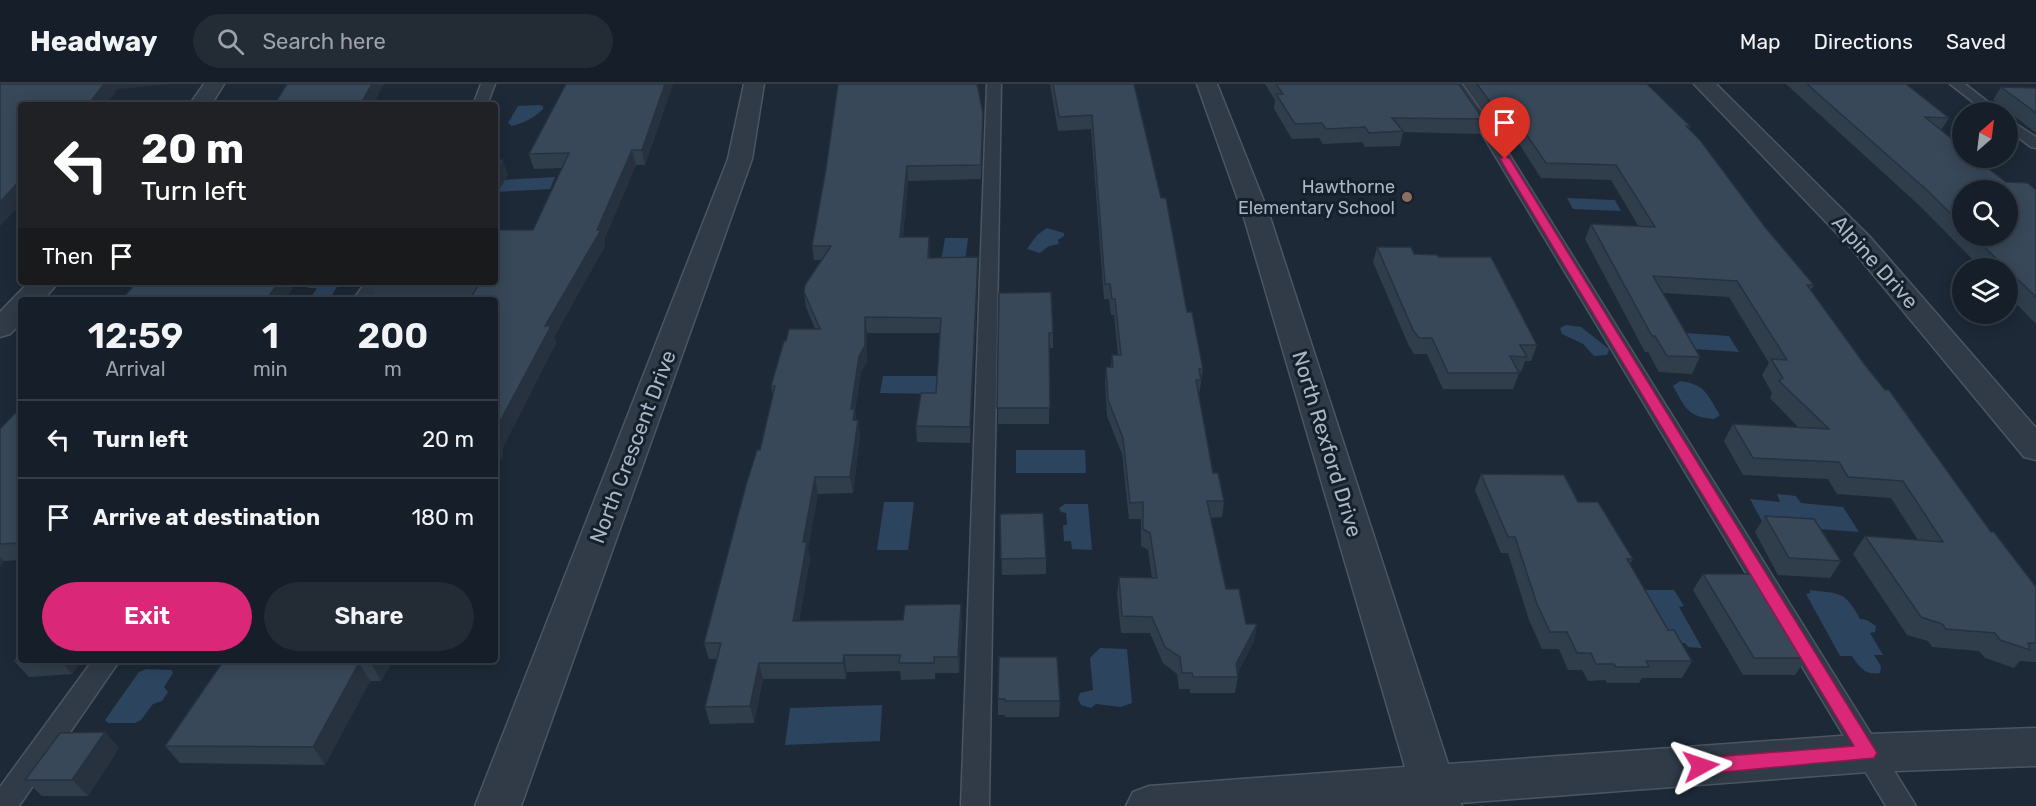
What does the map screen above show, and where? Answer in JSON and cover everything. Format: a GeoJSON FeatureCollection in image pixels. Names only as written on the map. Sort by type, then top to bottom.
{"type":"FeatureCollection","features":[{"type":"Feature","properties":{"kind":"street"},"geometry":{"type":"LineString","coordinates":[[202,102],[214,84]]}},
{"type":"Feature","properties":{"kind":"street","name":"North Crescent Drive"},"geometry":{"type":"LineString","coordinates":[[498,806],[740,159],[754,84]]}},
{"type":"Feature","properties":{"kind":"street","name":"North Rexford Drive"},"geometry":{"type":"LineString","coordinates":[[1207,84],[1256,214],[1436,796]]}},
{"type":"Feature","properties":{"kind":"street","name":"Alpine Drive"},"geometry":{"type":"LineString","coordinates":[[1704,84],[1861,243],[2036,449]]}},
{"type":"Feature","properties":{"kind":"street"},"geometry":{"type":"LineString","coordinates":[[30,297],[42,285]]}},
{"type":"Feature","properties":{"kind":"street"},"geometry":{"type":"LineString","coordinates":[[0,328],[18,310]]}},
{"type":"Feature","properties":{"kind":"street"},"geometry":{"type":"LineString","coordinates":[[1149,806],[1436,796],[1868,753],[2036,747]]}},
{"type":"Feature","properties":{"kind":"lane"},"geometry":{"type":"LineString","coordinates":[[481,102],[488,84]]}},
{"type":"Feature","properties":{"kind":"lane"},"geometry":{"type":"LineString","coordinates":[[975,806],[994,84]]}},
{"type":"Feature","properties":{"kind":"lane"},"geometry":{"type":"LineString","coordinates":[[1455,84],[1480,119],[1902,806]]}},
{"type":"Feature","properties":{"kind":"lane"},"geometry":{"type":"LineString","coordinates":[[1957,84],[1981,102]]}},
{"type":"Feature","properties":{"kind":"lane"},"geometry":{"type":"LineString","coordinates":[[2018,130],[2036,144]]}},
{"type":"Feature","properties":{"kind":"lane"},"geometry":{"type":"LineString","coordinates":[[3,806],[105,663]]}},
{"type":"Feature","properties":{"kind":"water"},"geometry":{"type":"Polygon","coordinates":[[[518,106],[543,106],[543,109],[529,120],[512,126],[508,123],[518,106]]]}},
{"type":"Feature","properties":{"kind":"water"},"geometry":{"type":"Polygon","coordinates":[[[555,177],[550,189],[498,192],[501,180],[555,177]]]}},
{"type":"Feature","properties":{"kind":"water"},"geometry":{"type":"Polygon","coordinates":[[[1567,198],[1615,200],[1621,211],[1573,209],[1567,198]]]}},
{"type":"Feature","properties":{"kind":"water"},"geometry":{"type":"Polygon","coordinates":[[[1047,228],[1064,233],[1064,236],[1058,240],[1059,244],[1049,246],[1040,253],[1027,249],[1037,235],[1047,228]]]}},
{"type":"Feature","properties":{"kind":"water"},"geometry":{"type":"Polygon","coordinates":[[[945,238],[968,238],[965,262],[941,262],[945,238]]]}},
{"type":"Feature","properties":{"kind":"water"},"geometry":{"type":"Polygon","coordinates":[[[310,285],[338,285],[331,297],[311,297],[317,288],[308,288],[310,285]]]}},
{"type":"Feature","properties":{"kind":"water"},"geometry":{"type":"Polygon","coordinates":[[[1566,325],[1581,327],[1609,349],[1607,355],[1594,356],[1583,344],[1562,334],[1560,328],[1566,325]]]}},
{"type":"Feature","properties":{"kind":"water"},"geometry":{"type":"Polygon","coordinates":[[[1671,332],[1729,336],[1739,352],[1680,348],[1671,332]]]}},
{"type":"Feature","properties":{"kind":"water"},"geometry":{"type":"Polygon","coordinates":[[[883,376],[943,376],[942,394],[880,393],[883,376]]]}},
{"type":"Feature","properties":{"kind":"water"},"geometry":{"type":"Polygon","coordinates":[[[1680,381],[1688,382],[1704,391],[1720,415],[1714,419],[1705,418],[1688,410],[1673,386],[1680,381]]]}},
{"type":"Feature","properties":{"kind":"water"},"geometry":{"type":"Polygon","coordinates":[[[1016,450],[1085,450],[1086,473],[1016,473],[1016,450]]]}},
{"type":"Feature","properties":{"kind":"water"},"geometry":{"type":"Polygon","coordinates":[[[1777,494],[1796,496],[1801,503],[1843,507],[1859,532],[1764,525],[1750,499],[1780,502],[1777,494]]]}},
{"type":"Feature","properties":{"kind":"water"},"geometry":{"type":"Polygon","coordinates":[[[884,502],[914,502],[908,550],[877,550],[884,502]]]}},
{"type":"Feature","properties":{"kind":"water"},"geometry":{"type":"Polygon","coordinates":[[[1065,504],[1088,504],[1092,550],[1072,549],[1071,541],[1064,541],[1063,525],[1067,525],[1066,513],[1061,512],[1059,508],[1065,504]]]}},
{"type":"Feature","properties":{"kind":"water"},"geometry":{"type":"Polygon","coordinates":[[[1641,590],[1674,590],[1684,606],[1679,607],[1702,648],[1688,647],[1685,643],[1671,643],[1641,590]]]}},
{"type":"Feature","properties":{"kind":"water"},"geometry":{"type":"Polygon","coordinates":[[[1810,590],[1841,595],[1850,603],[1860,619],[1867,620],[1876,626],[1875,632],[1870,633],[1883,655],[1874,655],[1881,666],[1880,673],[1875,674],[1863,670],[1852,656],[1840,656],[1806,594],[1810,593],[1810,590]]]}},
{"type":"Feature","properties":{"kind":"water"},"geometry":{"type":"Polygon","coordinates":[[[1100,648],[1127,649],[1132,703],[1121,707],[1096,704],[1091,708],[1081,705],[1078,699],[1080,693],[1093,690],[1090,658],[1100,648]]]}},
{"type":"Feature","properties":{"kind":"water"},"geometry":{"type":"Polygon","coordinates":[[[146,669],[172,670],[173,673],[164,687],[168,692],[162,701],[153,704],[141,720],[135,723],[108,723],[105,720],[139,672],[146,669]]]}},
{"type":"Feature","properties":{"kind":"water"},"geometry":{"type":"Polygon","coordinates":[[[882,705],[880,741],[785,745],[790,708],[882,705]]]}},
{"type":"Feature","properties":{"kind":"building"},"geometry":{"type":"Polygon","coordinates":[[[0,84],[104,84],[90,102],[18,102],[18,182],[0,202],[0,84]]]}},
{"type":"Feature","properties":{"kind":"building"},"geometry":{"type":"Polygon","coordinates":[[[287,84],[372,84],[362,102],[276,102],[287,84]]]}},
{"type":"Feature","properties":{"kind":"building"},"geometry":{"type":"Polygon","coordinates":[[[566,84],[665,84],[642,150],[632,150],[597,230],[601,230],[545,326],[551,326],[498,425],[498,297],[471,297],[478,286],[371,285],[498,285],[498,230],[533,230],[569,153],[529,154],[566,84]]]}},
{"type":"Feature","properties":{"kind":"building"},"geometry":{"type":"Polygon","coordinates":[[[838,84],[977,84],[983,113],[981,165],[907,166],[900,237],[929,237],[928,258],[978,257],[970,427],[916,426],[921,393],[936,393],[941,318],[865,317],[865,346],[859,356],[851,409],[855,409],[853,420],[858,420],[850,477],[815,477],[803,542],[807,542],[793,621],[903,620],[905,605],[961,604],[958,657],[934,657],[934,663],[899,663],[900,655],[844,655],[843,663],[759,663],[750,706],[705,707],[721,643],[704,643],[746,485],[757,450],[760,450],[775,386],[771,386],[784,341],[786,341],[789,329],[820,329],[804,292],[805,285],[831,246],[812,246],[838,84]]]}},
{"type":"Feature","properties":{"kind":"building"},"geometry":{"type":"Polygon","coordinates":[[[1053,84],[1134,84],[1161,198],[1166,198],[1187,312],[1192,312],[1203,369],[1199,369],[1201,380],[1196,380],[1213,473],[1218,473],[1224,501],[1207,501],[1226,589],[1239,589],[1246,624],[1257,624],[1236,664],[1238,677],[1193,677],[1192,673],[1182,673],[1180,657],[1165,647],[1152,617],[1122,616],[1119,577],[1157,578],[1150,533],[1143,529],[1143,502],[1130,503],[1123,438],[1108,400],[1106,367],[1113,367],[1112,355],[1121,355],[1115,299],[1112,299],[1110,284],[1105,284],[1092,115],[1059,117],[1053,84]]]}},
{"type":"Feature","properties":{"kind":"building"},"geometry":{"type":"Polygon","coordinates":[[[1276,84],[1459,84],[1483,119],[1392,118],[1403,131],[1369,133],[1365,127],[1326,129],[1322,123],[1295,124],[1276,94],[1283,94],[1276,84]]]}},
{"type":"Feature","properties":{"kind":"building"},"geometry":{"type":"Polygon","coordinates":[[[1477,84],[1647,84],[1690,126],[1686,126],[1700,140],[1765,227],[1814,285],[1807,285],[1865,365],[1885,390],[1889,390],[1991,532],[1994,532],[2036,587],[2036,643],[2028,643],[2030,650],[2000,640],[1995,633],[1946,629],[1942,624],[1921,617],[1865,536],[1943,542],[1903,481],[1848,477],[1839,462],[1753,458],[1733,424],[1829,429],[1779,381],[1783,378],[1771,359],[1787,360],[1737,281],[1653,276],[1700,357],[1667,356],[1655,336],[1652,336],[1591,224],[1655,227],[1616,165],[1546,163],[1522,128],[1518,128],[1512,120],[1503,120],[1477,84]]]}},
{"type":"Feature","properties":{"kind":"building"},"geometry":{"type":"Polygon","coordinates":[[[1807,84],[1906,84],[1949,118],[1925,117],[1952,139],[1952,168],[1988,168],[2003,180],[1952,180],[1952,215],[1807,84]]]}},
{"type":"Feature","properties":{"kind":"building"},"geometry":{"type":"Polygon","coordinates":[[[2001,87],[2036,88],[2036,113],[2001,87]]]}},
{"type":"Feature","properties":{"kind":"building"},"geometry":{"type":"Polygon","coordinates":[[[2018,183],[2028,183],[2036,190],[2036,297],[2018,280],[2018,258],[1996,258],[1983,246],[2018,246],[2018,183]]]}},
{"type":"Feature","properties":{"kind":"building"},"geometry":{"type":"Polygon","coordinates":[[[1377,247],[1411,247],[1414,254],[1439,257],[1491,257],[1537,345],[1520,345],[1527,357],[1510,356],[1519,373],[1448,373],[1432,338],[1419,338],[1413,330],[1377,247]]]}},
{"type":"Feature","properties":{"kind":"building"},"geometry":{"type":"Polygon","coordinates":[[[134,285],[277,285],[268,297],[124,297],[134,285]]]}},
{"type":"Feature","properties":{"kind":"building"},"geometry":{"type":"Polygon","coordinates":[[[1051,292],[1053,333],[1049,333],[1050,408],[997,408],[999,293],[1051,292]]]}},
{"type":"Feature","properties":{"kind":"building"},"geometry":{"type":"Polygon","coordinates":[[[18,410],[18,543],[0,544],[0,429],[18,410]]]}},
{"type":"Feature","properties":{"kind":"building"},"geometry":{"type":"Polygon","coordinates":[[[1481,474],[1564,475],[1578,502],[1598,502],[1633,559],[1627,559],[1668,630],[1674,630],[1692,661],[1646,661],[1649,667],[1616,667],[1614,664],[1596,664],[1591,653],[1577,653],[1567,632],[1550,632],[1537,604],[1515,537],[1508,537],[1481,474]]]}},
{"type":"Feature","properties":{"kind":"building"},"geometry":{"type":"Polygon","coordinates":[[[1043,513],[1046,558],[1001,559],[1000,514],[1043,513]]]}},
{"type":"Feature","properties":{"kind":"building"},"geometry":{"type":"Polygon","coordinates":[[[1765,516],[1814,519],[1841,561],[1789,558],[1765,516]]]}},
{"type":"Feature","properties":{"kind":"building"},"geometry":{"type":"Polygon","coordinates":[[[1703,574],[1752,574],[1807,658],[1754,658],[1703,574]]]}},
{"type":"Feature","properties":{"kind":"building"},"geometry":{"type":"Polygon","coordinates":[[[999,657],[1057,657],[1060,701],[998,699],[999,657]]]}},
{"type":"Feature","properties":{"kind":"building"},"geometry":{"type":"Polygon","coordinates":[[[222,663],[359,663],[313,747],[165,746],[222,663]]]}},
{"type":"Feature","properties":{"kind":"building"},"geometry":{"type":"Polygon","coordinates":[[[105,732],[72,780],[25,780],[60,733],[105,732]]]}},
{"type":"Feature","properties":{"kind":"place","name":"Hawthorne Elementary School"},"geometry":{"type":"Point","coordinates":[1407,197]}},
{"type":"Feature","properties":{"kind":"route"},"geometry":{"type":"LineString","coordinates":[[1505,159],[1868,753],[1701,766]]}}]}
